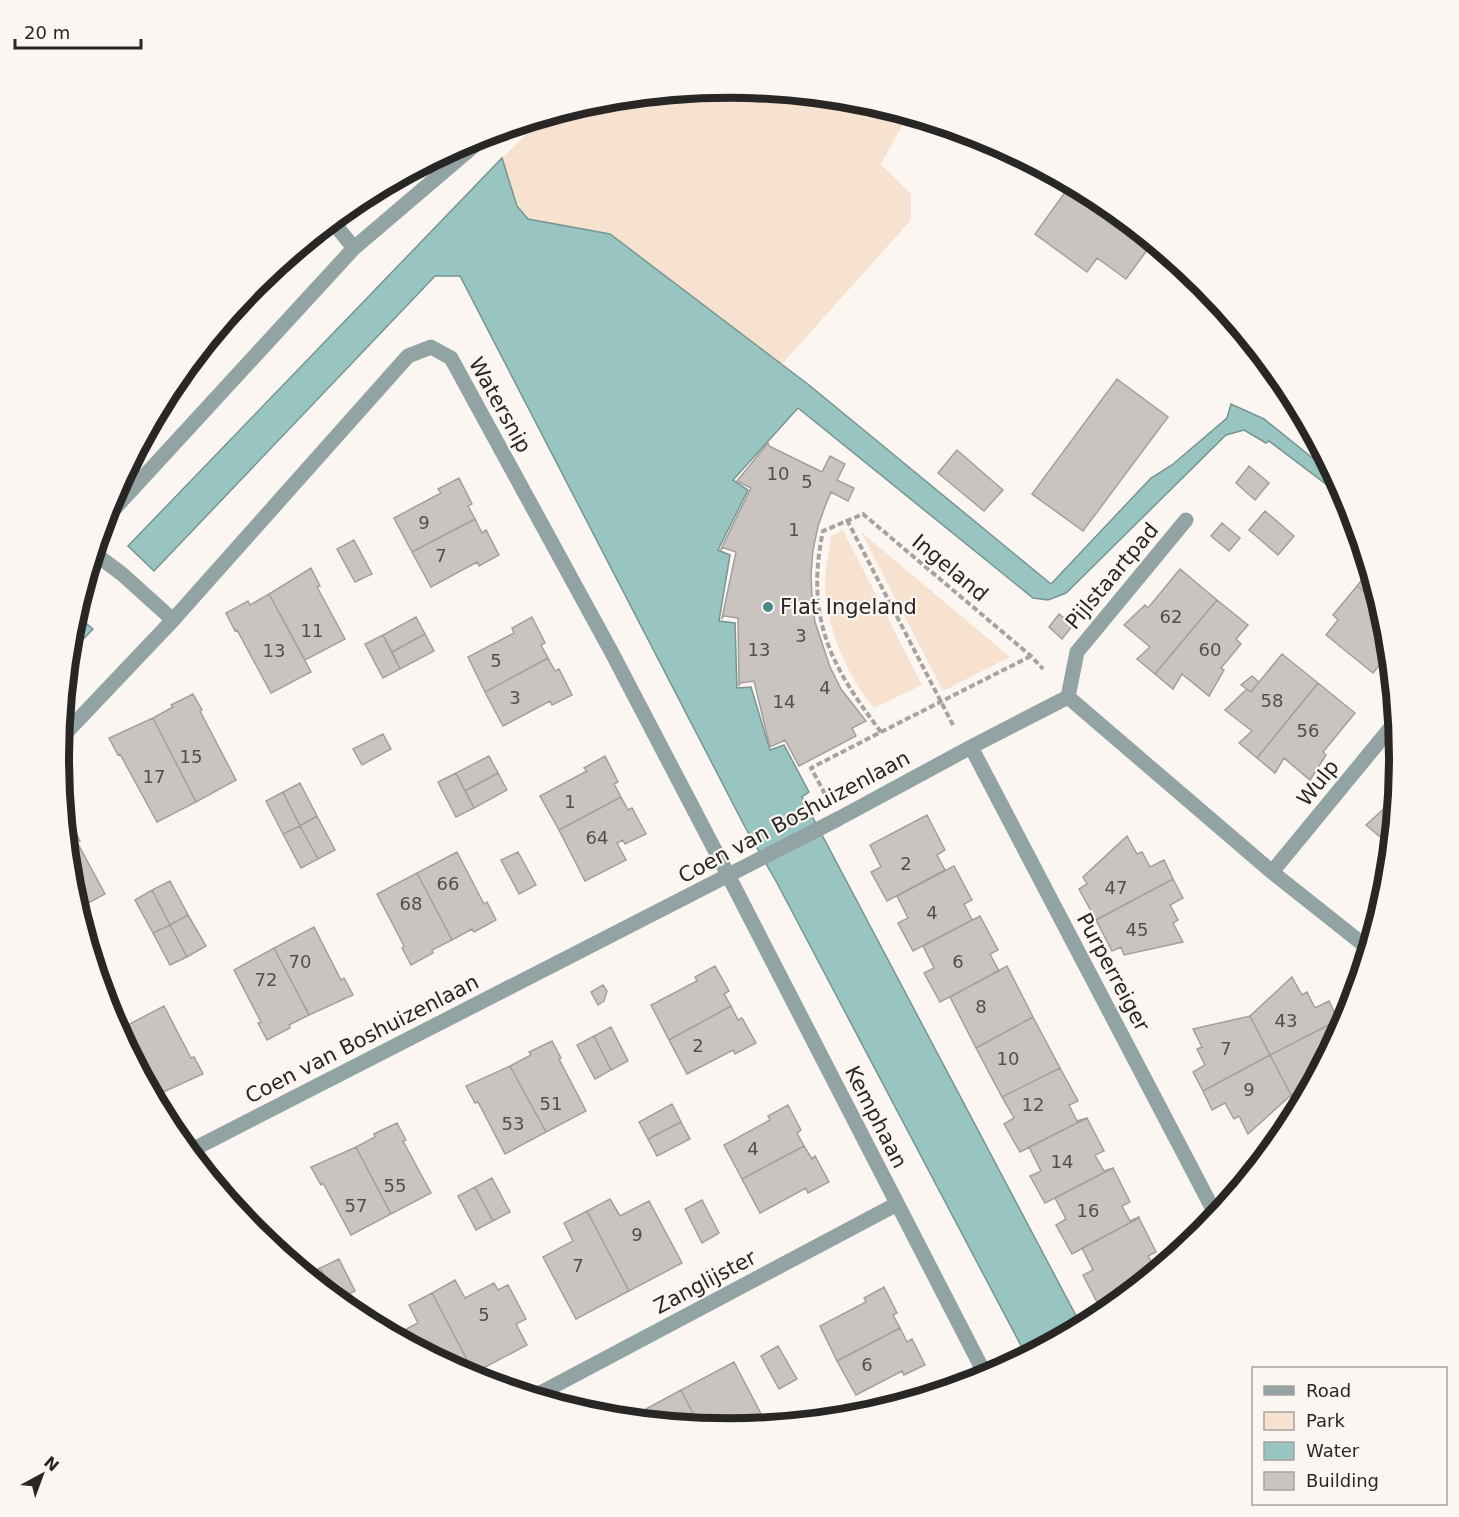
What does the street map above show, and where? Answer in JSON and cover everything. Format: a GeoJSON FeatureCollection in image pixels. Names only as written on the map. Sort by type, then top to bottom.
{"type":"FeatureCollection","features":[{"type":"Feature","properties":{"kind":"street"},"geometry":{"type":"LineString","coordinates":[[121,501],[354,248],[467,152]]}},
{"type":"Feature","properties":{"kind":"street"},"geometry":{"type":"LineString","coordinates":[[337,227],[354,248]]}},
{"type":"Feature","properties":{"kind":"street","name":"Watersnip"},"geometry":{"type":"LineString","coordinates":[[70,729],[173,620],[408,356],[431,347],[451,358],[612,653],[728,875]]}},
{"type":"Feature","properties":{"kind":"street","name":"Pijlstaartpad"},"geometry":{"type":"LineString","coordinates":[[1068,697],[1077,652],[1186,520]]}},
{"type":"Feature","properties":{"kind":"street"},"geometry":{"type":"LineString","coordinates":[[101,558],[173,620]]}},
{"type":"Feature","properties":{"kind":"street"},"geometry":{"type":"LineString","coordinates":[[1068,697],[1272,872],[1362,945]]}},
{"type":"Feature","properties":{"kind":"street","name":"Coen van Boshuizenlaan"},"geometry":{"type":"LineString","coordinates":[[196,1148],[838,819],[968,748],[1068,697]]}},
{"type":"Feature","properties":{"kind":"street","name":"Wulp"},"geometry":{"type":"LineString","coordinates":[[1272,872],[1389,729]]}},
{"type":"Feature","properties":{"kind":"street","name":"Purperreiger"},"geometry":{"type":"LineString","coordinates":[[968,748],[1213,1209]]}},
{"type":"Feature","properties":{"kind":"street","name":"Kemphaan"},"geometry":{"type":"LineString","coordinates":[[728,875],[982,1369]]}},
{"type":"Feature","properties":{"kind":"street","name":"Zanglijster"},"geometry":{"type":"LineString","coordinates":[[543,1392],[897,1204]]}},
{"type":"Feature","properties":{"kind":"path","name":"Ingeland"},"geometry":{"type":"LineString","coordinates":[[847,520],[862,514],[1031,656],[1068,697]]}},
{"type":"Feature","properties":{"kind":"path"},"geometry":{"type":"LineString","coordinates":[[881,732],[853,695],[835,661],[822,627],[817,598],[817,568],[823,531],[847,520],[940,701],[968,748]]}},
{"type":"Feature","properties":{"kind":"path"},"geometry":{"type":"LineString","coordinates":[[838,819],[811,768],[1031,656]]}},
{"type":"Feature","properties":{"kind":"green space"},"geometry":{"type":"Polygon","coordinates":[[[686,99],[773,99],[816,104],[904,122],[881,164],[911,194],[911,220],[782,364],[610,234],[528,219],[517,206],[502,158],[531,129],[601,111],[686,99]]]}},
{"type":"Feature","properties":{"kind":"green space"},"geometry":{"type":"Polygon","coordinates":[[[843,530],[922,685],[874,708],[854,680],[839,650],[826,600],[825,583],[831,536],[843,530]]]}},
{"type":"Feature","properties":{"kind":"green space"},"geometry":{"type":"Polygon","coordinates":[[[861,532],[1010,657],[943,691],[861,532]]]}},
{"type":"Feature","properties":{"kind":"water"},"geometry":{"type":"Polygon","coordinates":[[[502,158],[517,206],[528,219],[610,234],[809,385],[1051,584],[1151,478],[1172,465],[1227,418],[1231,404],[1264,419],[1322,466],[1332,489],[1269,441],[1266,443],[1244,430],[1226,435],[1066,593],[1048,600],[1033,598],[798,408],[733,480],[748,490],[718,550],[730,555],[719,621],[735,623],[737,688],[751,687],[770,750],[784,745],[809,792],[802,797],[1078,1319],[1023,1350],[777,883],[745,827],[460,276],[435,276],[154,571],[128,546],[502,158]]]}},
{"type":"Feature","properties":{"kind":"water"},"geometry":{"type":"Polygon","coordinates":[[[84,622],[93,629],[80,643],[84,622]]]}},
{"type":"Feature","properties":{"kind":"building"},"geometry":{"type":"Polygon","coordinates":[[[1067,190],[1132,234],[1149,248],[1126,279],[1097,258],[1087,272],[1035,234],[1067,190]]]}},
{"type":"Feature","properties":{"kind":"building"},"geometry":{"type":"Polygon","coordinates":[[[1117,379],[1168,417],[1083,531],[1032,494],[1117,379]]]}},
{"type":"Feature","properties":{"kind":"building","name":"Flat Ingeland"},"geometry":{"type":"Polygon","coordinates":[[[768,443],[769,446],[822,472],[830,456],[845,464],[837,480],[854,488],[848,501],[831,492],[826,504],[813,550],[812,598],[815,622],[830,667],[841,689],[866,721],[852,728],[856,736],[799,766],[785,740],[770,747],[754,681],[740,683],[739,686],[738,618],[724,616],[722,618],[736,552],[721,549],[751,488],[737,481],[768,443]]]}},
{"type":"Feature","properties":{"kind":"building"},"geometry":{"type":"Polygon","coordinates":[[[957,450],[1003,490],[984,511],[938,473],[957,450]]]}},
{"type":"Feature","properties":{"kind":"building"},"geometry":{"type":"Polygon","coordinates":[[[1249,466],[1269,483],[1255,500],[1236,483],[1249,466]]]}},
{"type":"Feature","properties":{"kind":"building"},"geometry":{"type":"Polygon","coordinates":[[[459,478],[472,504],[468,506],[475,519],[412,552],[394,518],[441,493],[438,489],[459,478]]]}},
{"type":"Feature","properties":{"kind":"building"},"geometry":{"type":"Polygon","coordinates":[[[1265,511],[1294,536],[1278,555],[1249,530],[1265,511]]]}},
{"type":"Feature","properties":{"kind":"building"},"geometry":{"type":"Polygon","coordinates":[[[475,519],[482,533],[486,530],[499,555],[479,566],[477,562],[431,587],[412,552],[475,519]]]}},
{"type":"Feature","properties":{"kind":"building"},"geometry":{"type":"Polygon","coordinates":[[[1222,523],[1240,538],[1229,551],[1211,536],[1222,523]]]}},
{"type":"Feature","properties":{"kind":"building"},"geometry":{"type":"Polygon","coordinates":[[[354,540],[372,574],[355,582],[337,549],[354,540]]]}},
{"type":"Feature","properties":{"kind":"building"},"geometry":{"type":"Polygon","coordinates":[[[311,568],[320,586],[317,587],[345,639],[305,660],[269,594],[311,568]]]}},
{"type":"Feature","properties":{"kind":"building"},"geometry":{"type":"Polygon","coordinates":[[[1180,569],[1217,600],[1155,674],[1137,659],[1150,647],[1124,625],[1145,605],[1148,608],[1180,569]]]}},
{"type":"Feature","properties":{"kind":"building"},"geometry":{"type":"Polygon","coordinates":[[[1364,577],[1369,595],[1357,586],[1364,577]]]}},
{"type":"Feature","properties":{"kind":"building"},"geometry":{"type":"Polygon","coordinates":[[[1357,586],[1369,595],[1382,662],[1373,673],[1326,635],[1338,620],[1333,615],[1357,586]]]}},
{"type":"Feature","properties":{"kind":"building"},"geometry":{"type":"Polygon","coordinates":[[[269,594],[311,672],[271,693],[226,613],[248,601],[250,605],[269,594]]]}},
{"type":"Feature","properties":{"kind":"building"},"geometry":{"type":"Polygon","coordinates":[[[1217,600],[1248,625],[1236,639],[1241,644],[1221,668],[1224,670],[1209,696],[1182,674],[1173,689],[1155,674],[1217,600]]]}},
{"type":"Feature","properties":{"kind":"building"},"geometry":{"type":"Polygon","coordinates":[[[1059,614],[1073,625],[1062,639],[1049,627],[1059,614]]]}},
{"type":"Feature","properties":{"kind":"building"},"geometry":{"type":"Polygon","coordinates":[[[416,617],[425,634],[392,652],[383,635],[416,617]]]}},
{"type":"Feature","properties":{"kind":"building"},"geometry":{"type":"Polygon","coordinates":[[[532,617],[545,643],[541,645],[548,658],[485,692],[468,657],[514,633],[512,628],[532,617]]]}},
{"type":"Feature","properties":{"kind":"building"},"geometry":{"type":"Polygon","coordinates":[[[425,634],[434,651],[400,669],[392,652],[425,634]]]}},
{"type":"Feature","properties":{"kind":"building"},"geometry":{"type":"Polygon","coordinates":[[[383,635],[400,669],[383,678],[365,644],[383,635]]]}},
{"type":"Feature","properties":{"kind":"building"},"geometry":{"type":"Polygon","coordinates":[[[1282,654],[1318,683],[1257,758],[1239,743],[1252,731],[1225,710],[1247,689],[1251,692],[1282,654]]]}},
{"type":"Feature","properties":{"kind":"building"},"geometry":{"type":"Polygon","coordinates":[[[548,658],[555,671],[559,669],[572,695],[552,705],[550,701],[503,726],[485,692],[548,658]]]}},
{"type":"Feature","properties":{"kind":"building"},"geometry":{"type":"Polygon","coordinates":[[[1252,676],[1259,682],[1251,692],[1241,685],[1252,676]]]}},
{"type":"Feature","properties":{"kind":"building"},"geometry":{"type":"Polygon","coordinates":[[[1318,683],[1355,713],[1323,752],[1326,755],[1310,780],[1284,758],[1275,773],[1257,758],[1318,683]]]}},
{"type":"Feature","properties":{"kind":"building"},"geometry":{"type":"Polygon","coordinates":[[[193,694],[236,780],[196,802],[153,718],[173,707],[171,705],[193,694]]]}},
{"type":"Feature","properties":{"kind":"building"},"geometry":{"type":"Polygon","coordinates":[[[153,718],[196,802],[157,822],[109,738],[153,718]]]}},
{"type":"Feature","properties":{"kind":"building"},"geometry":{"type":"Polygon","coordinates":[[[383,734],[391,749],[362,765],[353,749],[383,734]]]}},
{"type":"Feature","properties":{"kind":"building"},"geometry":{"type":"Polygon","coordinates":[[[489,756],[498,773],[465,791],[456,773],[489,756]]]}},
{"type":"Feature","properties":{"kind":"building"},"geometry":{"type":"Polygon","coordinates":[[[605,756],[618,782],[614,784],[621,797],[559,830],[540,796],[587,771],[584,768],[605,756]]]}},
{"type":"Feature","properties":{"kind":"building"},"geometry":{"type":"Polygon","coordinates":[[[456,773],[474,808],[456,817],[438,782],[456,773]]]}},
{"type":"Feature","properties":{"kind":"building"},"geometry":{"type":"Polygon","coordinates":[[[498,773],[507,790],[474,808],[465,791],[498,773]]]}},
{"type":"Feature","properties":{"kind":"building"},"geometry":{"type":"Polygon","coordinates":[[[300,783],[317,816],[300,826],[283,792],[300,783]]]}},
{"type":"Feature","properties":{"kind":"building"},"geometry":{"type":"Polygon","coordinates":[[[283,792],[300,826],[283,834],[266,801],[283,792]]]}},
{"type":"Feature","properties":{"kind":"building"},"geometry":{"type":"Polygon","coordinates":[[[621,797],[628,810],[632,808],[646,834],[625,844],[623,840],[617,843],[626,860],[585,881],[559,830],[621,797]]]}},
{"type":"Feature","properties":{"kind":"building"},"geometry":{"type":"Polygon","coordinates":[[[1389,806],[1385,841],[1366,825],[1389,806]]]}},
{"type":"Feature","properties":{"kind":"building"},"geometry":{"type":"Polygon","coordinates":[[[927,815],[945,850],[937,855],[945,870],[887,901],[871,872],[881,867],[870,845],[927,815]]]}},
{"type":"Feature","properties":{"kind":"building"},"geometry":{"type":"Polygon","coordinates":[[[317,816],[335,850],[318,859],[300,826],[317,816]]]}},
{"type":"Feature","properties":{"kind":"building"},"geometry":{"type":"Polygon","coordinates":[[[300,826],[318,859],[301,868],[283,834],[300,826]]]}},
{"type":"Feature","properties":{"kind":"building"},"geometry":{"type":"Polygon","coordinates":[[[73,827],[80,841],[77,842],[105,894],[86,904],[73,827]]]}},
{"type":"Feature","properties":{"kind":"building"},"geometry":{"type":"Polygon","coordinates":[[[1127,836],[1137,854],[1142,852],[1150,867],[1164,860],[1173,879],[1096,920],[1079,889],[1087,884],[1083,877],[1127,836]]]}},
{"type":"Feature","properties":{"kind":"building"},"geometry":{"type":"Polygon","coordinates":[[[457,852],[484,904],[487,902],[496,920],[474,932],[472,929],[452,940],[417,873],[457,852]]]}},
{"type":"Feature","properties":{"kind":"building"},"geometry":{"type":"Polygon","coordinates":[[[518,852],[536,885],[519,894],[501,860],[518,852]]]}},
{"type":"Feature","properties":{"kind":"building"},"geometry":{"type":"Polygon","coordinates":[[[954,866],[972,900],[964,904],[972,920],[913,951],[898,923],[908,918],[897,896],[954,866]]]}},
{"type":"Feature","properties":{"kind":"building"},"geometry":{"type":"Polygon","coordinates":[[[417,873],[452,940],[432,950],[433,953],[411,965],[402,948],[404,946],[377,894],[417,873]]]}},
{"type":"Feature","properties":{"kind":"building"},"geometry":{"type":"Polygon","coordinates":[[[1173,879],[1183,898],[1170,905],[1178,920],[1173,923],[1183,942],[1124,955],[1121,947],[1112,951],[1096,920],[1173,879]]]}},
{"type":"Feature","properties":{"kind":"building"},"geometry":{"type":"Polygon","coordinates":[[[170,881],[188,915],[170,925],[152,890],[170,881]]]}},
{"type":"Feature","properties":{"kind":"building"},"geometry":{"type":"Polygon","coordinates":[[[152,890],[170,925],[153,933],[135,900],[152,890]]]}},
{"type":"Feature","properties":{"kind":"building"},"geometry":{"type":"Polygon","coordinates":[[[188,915],[206,946],[187,957],[170,925],[188,915]]]}},
{"type":"Feature","properties":{"kind":"building"},"geometry":{"type":"Polygon","coordinates":[[[980,916],[998,950],[990,954],[999,971],[940,1002],[924,973],[934,968],[923,946],[980,916]]]}},
{"type":"Feature","properties":{"kind":"building"},"geometry":{"type":"Polygon","coordinates":[[[170,925],[187,957],[170,965],[153,933],[170,925]]]}},
{"type":"Feature","properties":{"kind":"building"},"geometry":{"type":"Polygon","coordinates":[[[314,927],[341,980],[344,978],[353,995],[309,1015],[274,948],[314,927]]]}},
{"type":"Feature","properties":{"kind":"building"},"geometry":{"type":"Polygon","coordinates":[[[274,948],[309,1015],[267,1040],[258,1023],[261,1022],[234,970],[274,948]]]}},
{"type":"Feature","properties":{"kind":"building"},"geometry":{"type":"Polygon","coordinates":[[[715,966],[729,991],[724,994],[731,1006],[669,1040],[651,1005],[697,981],[695,977],[715,966]]]}},
{"type":"Feature","properties":{"kind":"building"},"geometry":{"type":"Polygon","coordinates":[[[1007,966],[1033,1017],[976,1048],[950,997],[1007,966]]]}},
{"type":"Feature","properties":{"kind":"building"},"geometry":{"type":"Polygon","coordinates":[[[1292,977],[1302,995],[1307,992],[1315,1008],[1329,1001],[1337,1018],[1335,1021],[1270,1055],[1250,1016],[1292,977]]]}},
{"type":"Feature","properties":{"kind":"building"},"geometry":{"type":"Polygon","coordinates":[[[603,985],[607,991],[604,1001],[598,1005],[591,992],[603,985]]]}},
{"type":"Feature","properties":{"kind":"building"},"geometry":{"type":"Polygon","coordinates":[[[164,1006],[191,1058],[194,1057],[203,1074],[160,1094],[126,1026],[164,1006]]]}},
{"type":"Feature","properties":{"kind":"building"},"geometry":{"type":"Polygon","coordinates":[[[731,1006],[738,1020],[742,1018],[756,1043],[735,1054],[733,1050],[687,1074],[669,1040],[731,1006]]]}},
{"type":"Feature","properties":{"kind":"building"},"geometry":{"type":"Polygon","coordinates":[[[1250,1016],[1270,1055],[1203,1091],[1193,1072],[1205,1065],[1197,1049],[1202,1047],[1193,1029],[1250,1016]]]}},
{"type":"Feature","properties":{"kind":"building"},"geometry":{"type":"Polygon","coordinates":[[[1033,1017],[1060,1068],[1002,1097],[976,1048],[1033,1017]]]}},
{"type":"Feature","properties":{"kind":"building"},"geometry":{"type":"Polygon","coordinates":[[[1335,1021],[1299,1093],[1291,1095],[1270,1055],[1335,1021]]]}},
{"type":"Feature","properties":{"kind":"building"},"geometry":{"type":"Polygon","coordinates":[[[611,1027],[628,1061],[611,1070],[594,1036],[611,1027]]]}},
{"type":"Feature","properties":{"kind":"building"},"geometry":{"type":"Polygon","coordinates":[[[594,1036],[611,1070],[595,1079],[577,1045],[594,1036]]]}},
{"type":"Feature","properties":{"kind":"building"},"geometry":{"type":"Polygon","coordinates":[[[552,1041],[586,1111],[546,1132],[510,1066],[531,1055],[529,1052],[552,1041]]]}},
{"type":"Feature","properties":{"kind":"building"},"geometry":{"type":"Polygon","coordinates":[[[1270,1055],[1291,1095],[1248,1134],[1239,1116],[1234,1119],[1225,1103],[1212,1110],[1203,1091],[1270,1055]]]}},
{"type":"Feature","properties":{"kind":"building"},"geometry":{"type":"Polygon","coordinates":[[[510,1066],[546,1132],[505,1154],[478,1102],[475,1103],[466,1086],[510,1066]]]}},
{"type":"Feature","properties":{"kind":"building"},"geometry":{"type":"Polygon","coordinates":[[[1060,1068],[1078,1101],[1069,1105],[1077,1121],[1087,1118],[1020,1152],[1004,1124],[1014,1118],[1002,1097],[1060,1068]]]}},
{"type":"Feature","properties":{"kind":"building"},"geometry":{"type":"Polygon","coordinates":[[[672,1104],[681,1122],[648,1139],[639,1122],[672,1104]]]}},
{"type":"Feature","properties":{"kind":"building"},"geometry":{"type":"Polygon","coordinates":[[[788,1105],[801,1130],[797,1133],[804,1146],[742,1179],[724,1145],[770,1120],[768,1116],[788,1105]]]}},
{"type":"Feature","properties":{"kind":"building"},"geometry":{"type":"Polygon","coordinates":[[[1087,1118],[1104,1151],[1095,1155],[1104,1171],[1113,1168],[1045,1203],[1030,1176],[1041,1171],[1029,1147],[1087,1118]]]}},
{"type":"Feature","properties":{"kind":"building"},"geometry":{"type":"Polygon","coordinates":[[[681,1122],[690,1139],[657,1156],[648,1139],[681,1122]]]}},
{"type":"Feature","properties":{"kind":"building"},"geometry":{"type":"Polygon","coordinates":[[[397,1123],[406,1140],[403,1141],[431,1193],[391,1214],[356,1147],[375,1137],[374,1134],[397,1123]]]}},
{"type":"Feature","properties":{"kind":"building"},"geometry":{"type":"Polygon","coordinates":[[[804,1146],[812,1159],[815,1156],[829,1182],[808,1193],[806,1188],[760,1213],[742,1179],[804,1146]]]}},
{"type":"Feature","properties":{"kind":"building"},"geometry":{"type":"Polygon","coordinates":[[[356,1147],[391,1214],[351,1235],[323,1183],[321,1185],[311,1167],[356,1147]]]}},
{"type":"Feature","properties":{"kind":"building"},"geometry":{"type":"Polygon","coordinates":[[[1113,1168],[1130,1202],[1122,1206],[1130,1221],[1139,1218],[1072,1254],[1056,1225],[1066,1219],[1055,1198],[1113,1168]]]}},
{"type":"Feature","properties":{"kind":"building"},"geometry":{"type":"Polygon","coordinates":[[[492,1178],[510,1212],[493,1221],[475,1187],[492,1178]]]}},
{"type":"Feature","properties":{"kind":"building"},"geometry":{"type":"Polygon","coordinates":[[[475,1187],[493,1221],[476,1230],[458,1196],[475,1187]]]}},
{"type":"Feature","properties":{"kind":"building"},"geometry":{"type":"Polygon","coordinates":[[[610,1199],[620,1216],[649,1201],[682,1263],[629,1291],[587,1211],[610,1199]]]}},
{"type":"Feature","properties":{"kind":"building"},"geometry":{"type":"Polygon","coordinates":[[[702,1200],[719,1233],[702,1243],[685,1209],[702,1200]]]}},
{"type":"Feature","properties":{"kind":"building"},"geometry":{"type":"Polygon","coordinates":[[[587,1211],[629,1291],[576,1319],[543,1257],[573,1241],[564,1223],[587,1211]]]}},
{"type":"Feature","properties":{"kind":"building"},"geometry":{"type":"Polygon","coordinates":[[[1139,1218],[1156,1252],[1148,1256],[1153,1265],[1132,1283],[1098,1304],[1083,1275],[1093,1270],[1082,1248],[1139,1218]]]}},
{"type":"Feature","properties":{"kind":"building"},"geometry":{"type":"Polygon","coordinates":[[[339,1259],[355,1291],[345,1296],[329,1284],[320,1268],[339,1259]]]}},
{"type":"Feature","properties":{"kind":"building"},"geometry":{"type":"Polygon","coordinates":[[[320,1268],[329,1284],[327,1283],[313,1271],[320,1268]]]}},
{"type":"Feature","properties":{"kind":"building"},"geometry":{"type":"Polygon","coordinates":[[[455,1280],[465,1298],[494,1283],[498,1290],[508,1285],[526,1319],[516,1324],[527,1345],[480,1370],[470,1366],[432,1293],[455,1280]]]}},
{"type":"Feature","properties":{"kind":"building"},"geometry":{"type":"Polygon","coordinates":[[[884,1287],[897,1313],[893,1315],[900,1328],[837,1361],[820,1326],[866,1302],[864,1298],[884,1287]]]}},
{"type":"Feature","properties":{"kind":"building"},"geometry":{"type":"Polygon","coordinates":[[[432,1293],[470,1366],[401,1332],[418,1323],[409,1305],[432,1293]]]}},
{"type":"Feature","properties":{"kind":"building"},"geometry":{"type":"Polygon","coordinates":[[[900,1328],[907,1342],[912,1339],[925,1365],[904,1375],[902,1371],[856,1395],[837,1361],[900,1328]]]}},
{"type":"Feature","properties":{"kind":"building"},"geometry":{"type":"Polygon","coordinates":[[[778,1346],[797,1379],[779,1389],[761,1356],[778,1346]]]}},
{"type":"Feature","properties":{"kind":"building"},"geometry":{"type":"Polygon","coordinates":[[[734,1362],[763,1418],[695,1418],[681,1390],[734,1362]]]}},
{"type":"Feature","properties":{"kind":"building"},"geometry":{"type":"Polygon","coordinates":[[[681,1390],[695,1418],[686,1418],[639,1412],[681,1390]]]}},
{"type":"Feature","properties":{"kind":"place","name":"Flat Ingeland"},"geometry":{"type":"Point","coordinates":[768,607]}}]}
